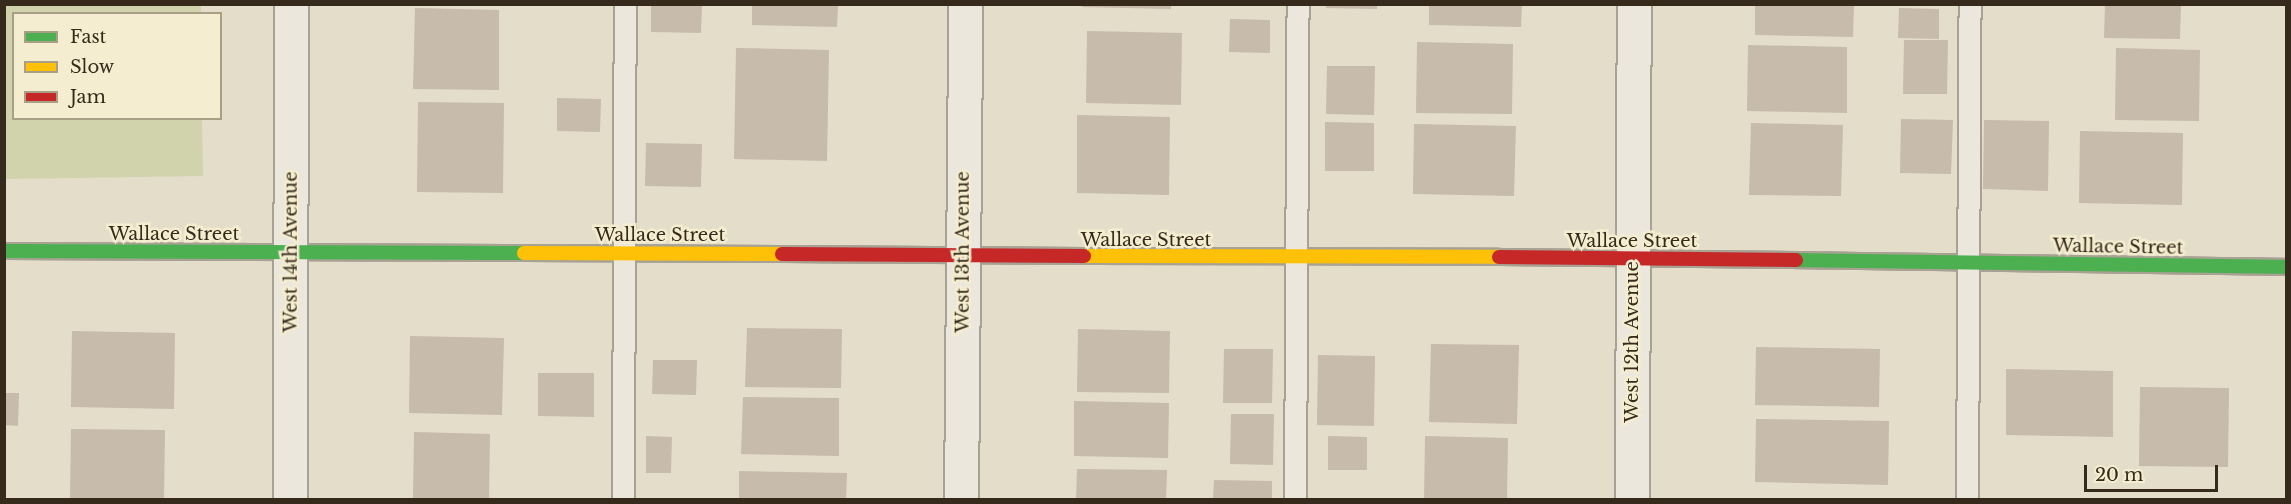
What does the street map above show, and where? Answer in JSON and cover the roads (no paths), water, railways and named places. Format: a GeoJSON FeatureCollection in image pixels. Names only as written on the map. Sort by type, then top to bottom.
{"type":"FeatureCollection","features":[{"type":"Feature","properties":{"kind":"street","name":"West 14th Avenue"},"geometry":{"type":"LineString","coordinates":[[290,500],[291,4]]}},
{"type":"Feature","properties":{"kind":"street","name":"West 13th Avenue"},"geometry":{"type":"LineString","coordinates":[[961,500],[965,4]]}},
{"type":"Feature","properties":{"kind":"street","name":"West 12th Avenue"},"geometry":{"type":"LineString","coordinates":[[1632,500],[1634,4]]}},
{"type":"Feature","properties":{"kind":"street","name":"Wallace Street"},"geometry":{"type":"LineString","coordinates":[[4,251],[1632,258],[2286,267]]}},
{"type":"Feature","properties":{"kind":"lane"},"geometry":{"type":"LineString","coordinates":[[623,500],[625,4]]}},
{"type":"Feature","properties":{"kind":"lane"},"geometry":{"type":"LineString","coordinates":[[1295,500],[1298,4]]}},
{"type":"Feature","properties":{"kind":"lane"},"geometry":{"type":"LineString","coordinates":[[1967,500],[1970,4]]}}]}
